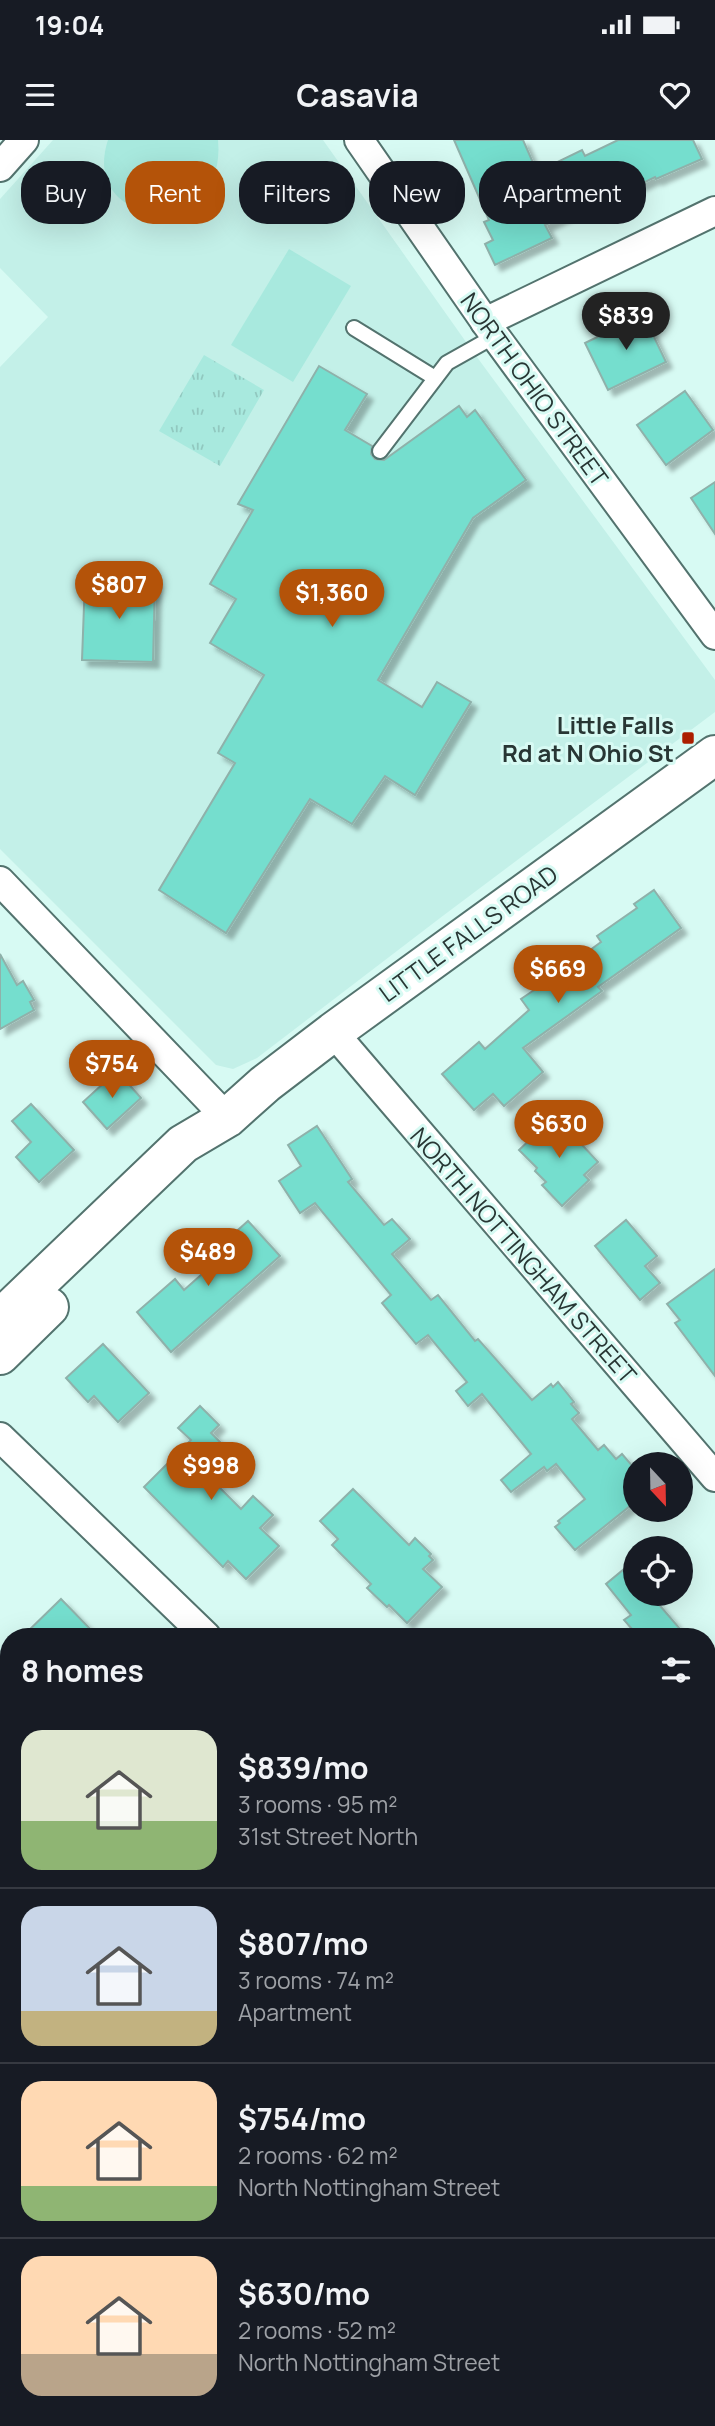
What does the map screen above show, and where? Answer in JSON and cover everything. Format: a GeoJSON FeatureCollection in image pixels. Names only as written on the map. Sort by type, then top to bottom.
{"type":"FeatureCollection","features":[{"type":"Feature","properties":{"kind":"street"},"geometry":{"type":"LineString","coordinates":[[0,167],[24,140]]}},
{"type":"Feature","properties":{"kind":"street","name":"NORTH OHIO STREET"},"geometry":{"type":"LineString","coordinates":[[359,140],[490,329],[715,635]]}},
{"type":"Feature","properties":{"kind":"street"},"geometry":{"type":"LineString","coordinates":[[490,329],[715,211]]}},
{"type":"Feature","properties":{"kind":"street","name":"LITTLE FALLS ROAD"},"geometry":{"type":"LineString","coordinates":[[0,1319],[183,1144],[227,1118],[265,1084],[333,1032],[715,755]]}},
{"type":"Feature","properties":{"kind":"street"},"geometry":{"type":"LineString","coordinates":[[0,881],[227,1118]]}},
{"type":"Feature","properties":{"kind":"street","name":"NORTH NOTTINGHAM STREET"},"geometry":{"type":"LineString","coordinates":[[333,1032],[715,1477]]}},
{"type":"Feature","properties":{"kind":"street","name":"LITTLE FALLS ROAD"},"geometry":{"type":"LineString","coordinates":[[0,1355],[199,1164],[227,1118]]}},
{"type":"Feature","properties":{"kind":"street"},"geometry":{"type":"LineString","coordinates":[[0,1437],[198,1628]]}},
{"type":"Feature","properties":{"kind":"lane"},"geometry":{"type":"LineString","coordinates":[[354,328],[435,378]]}},
{"type":"Feature","properties":{"kind":"lane"},"geometry":{"type":"LineString","coordinates":[[380,451],[447,363],[490,329]]}},
{"type":"Feature","properties":{"kind":"shaded area"},"geometry":{"type":"Polygon","coordinates":[[[53,140],[323,140],[338,161],[239,161],[239,224],[355,224],[355,185],[369,205],[369,224],[382,224],[471,349],[715,680],[715,712],[257,1058],[233,1069],[216,1065],[0,849],[0,367],[48,317],[0,268],[0,199],[21,176],[21,224],[111,224],[111,161],[34,161],[53,140]]]}},
{"type":"Feature","properties":{"kind":"green space"},"geometry":{"type":"Polygon","coordinates":[[[108,140],[218,140],[216,161],[125,161],[125,201],[114,192],[111,185],[111,161],[106,161],[108,140]]]}},
{"type":"Feature","properties":{"kind":"green space"},"geometry":{"type":"Polygon","coordinates":[[[289,249],[351,286],[293,382],[231,345],[289,249]]]}},
{"type":"Feature","properties":{"kind":"green space"},"geometry":{"type":"Polygon","coordinates":[[[204,355],[264,390],[220,466],[159,431],[204,355]]]}},
{"type":"Feature","properties":{"kind":"building"},"geometry":{"type":"Polygon","coordinates":[[[454,140],[523,140],[532,161],[479,161],[479,197],[454,140]]]}},
{"type":"Feature","properties":{"kind":"building"},"geometry":{"type":"Polygon","coordinates":[[[618,140],[693,140],[702,159],[656,179],[655,177],[646,181],[646,161],[560,161],[582,150],[585,156],[618,140]]]}},
{"type":"Feature","properties":{"kind":"building"},"geometry":{"type":"Polygon","coordinates":[[[485,224],[547,224],[545,225],[552,238],[495,265],[485,244],[493,240],[485,224]]]}},
{"type":"Feature","properties":{"kind":"building"},"geometry":{"type":"Polygon","coordinates":[[[642,312],[666,362],[608,390],[585,343],[642,312]]]}},
{"type":"Feature","properties":{"kind":"building"},"geometry":{"type":"Polygon","coordinates":[[[319,366],[367,394],[345,430],[372,446],[371,454],[375,459],[384,460],[459,406],[467,417],[475,410],[526,480],[473,518],[378,680],[422,707],[437,682],[471,702],[415,795],[385,776],[352,824],[310,799],[226,933],[159,890],[235,763],[218,753],[264,675],[210,643],[236,599],[210,584],[253,510],[238,504],[319,366]]]}},
{"type":"Feature","properties":{"kind":"building"},"geometry":{"type":"Polygon","coordinates":[[[685,391],[713,430],[666,465],[637,425],[685,391]]]}},
{"type":"Feature","properties":{"kind":"building"},"geometry":{"type":"Polygon","coordinates":[[[715,482],[715,534],[691,498],[715,482]]]}},
{"type":"Feature","properties":{"kind":"building"},"geometry":{"type":"Polygon","coordinates":[[[85,579],[155,581],[153,662],[82,660],[85,579]]]}},
{"type":"Feature","properties":{"kind":"building"},"geometry":{"type":"Polygon","coordinates":[[[654,890],[681,928],[598,987],[602,991],[523,1048],[543,1072],[504,1106],[493,1094],[474,1110],[442,1074],[479,1042],[485,1049],[529,1010],[521,999],[543,984],[541,980],[557,969],[560,972],[601,942],[597,936],[637,908],[634,904],[654,890]]]}},
{"type":"Feature","properties":{"kind":"building"},"geometry":{"type":"Polygon","coordinates":[[[0,954],[17,985],[23,981],[34,1000],[30,1002],[34,1010],[0,1029],[0,954]]]}},
{"type":"Feature","properties":{"kind":"building"},"geometry":{"type":"Polygon","coordinates":[[[117,1071],[141,1098],[107,1129],[83,1102],[117,1071]]]}},
{"type":"Feature","properties":{"kind":"building"},"geometry":{"type":"Polygon","coordinates":[[[31,1104],[74,1150],[39,1182],[16,1157],[31,1142],[12,1121],[31,1104]]]}},
{"type":"Feature","properties":{"kind":"building"},"geometry":{"type":"Polygon","coordinates":[[[555,1116],[598,1162],[584,1175],[589,1180],[562,1206],[542,1185],[546,1182],[535,1171],[537,1168],[519,1150],[555,1116]]]}},
{"type":"Feature","properties":{"kind":"building"},"geometry":{"type":"Polygon","coordinates":[[[317,1126],[352,1179],[348,1182],[384,1225],[392,1219],[410,1239],[392,1254],[431,1300],[438,1295],[475,1341],[478,1339],[532,1400],[551,1384],[553,1387],[558,1382],[579,1413],[572,1419],[598,1450],[604,1445],[616,1459],[623,1455],[623,1512],[575,1550],[555,1527],[560,1523],[558,1521],[585,1499],[556,1464],[547,1471],[544,1467],[511,1492],[501,1480],[531,1454],[482,1394],[468,1406],[456,1391],[467,1382],[428,1335],[416,1344],[382,1303],[391,1295],[315,1203],[300,1213],[279,1181],[301,1166],[288,1145],[317,1126]]]}},
{"type":"Feature","properties":{"kind":"building"},"geometry":{"type":"Polygon","coordinates":[[[626,1220],[657,1256],[645,1266],[660,1283],[640,1300],[595,1246],[626,1220]]]}},
{"type":"Feature","properties":{"kind":"building"},"geometry":{"type":"Polygon","coordinates":[[[248,1221],[280,1256],[171,1352],[137,1312],[175,1279],[184,1290],[227,1252],[221,1245],[248,1221]]]}},
{"type":"Feature","properties":{"kind":"building"},"geometry":{"type":"Polygon","coordinates":[[[715,1269],[715,1376],[675,1323],[680,1320],[667,1304],[715,1269]]]}},
{"type":"Feature","properties":{"kind":"building"},"geometry":{"type":"Polygon","coordinates":[[[103,1344],[149,1393],[118,1422],[94,1396],[88,1402],[66,1378],[103,1344]]]}},
{"type":"Feature","properties":{"kind":"building"},"geometry":{"type":"Polygon","coordinates":[[[200,1406],[219,1425],[211,1433],[226,1448],[203,1471],[241,1509],[253,1496],[273,1515],[260,1528],[279,1546],[246,1579],[228,1561],[223,1567],[144,1487],[191,1440],[178,1428],[200,1406]]]}},
{"type":"Feature","properties":{"kind":"building"},"geometry":{"type":"Polygon","coordinates":[[[353,1489],[409,1545],[415,1538],[431,1554],[429,1556],[433,1560],[423,1569],[442,1587],[407,1623],[367,1588],[371,1584],[332,1545],[338,1539],[320,1521],[353,1489]]]}},
{"type":"Feature","properties":{"kind":"building"},"geometry":{"type":"Polygon","coordinates":[[[623,1570],[623,1605],[606,1584],[623,1570]]]}},
{"type":"Feature","properties":{"kind":"building"},"geometry":{"type":"Polygon","coordinates":[[[61,1599],[89,1628],[31,1628],[61,1599]]]}},
{"type":"Feature","properties":{"kind":"building"},"geometry":{"type":"Polygon","coordinates":[[[624,1606],[660,1606],[679,1628],[631,1628],[624,1620],[631,1615],[624,1606]]]}},
{"type":"Feature","properties":{"kind":"place","name":"Little Falls Rd at N Ohio St"},"geometry":{"type":"Point","coordinates":[688,738]}}]}
